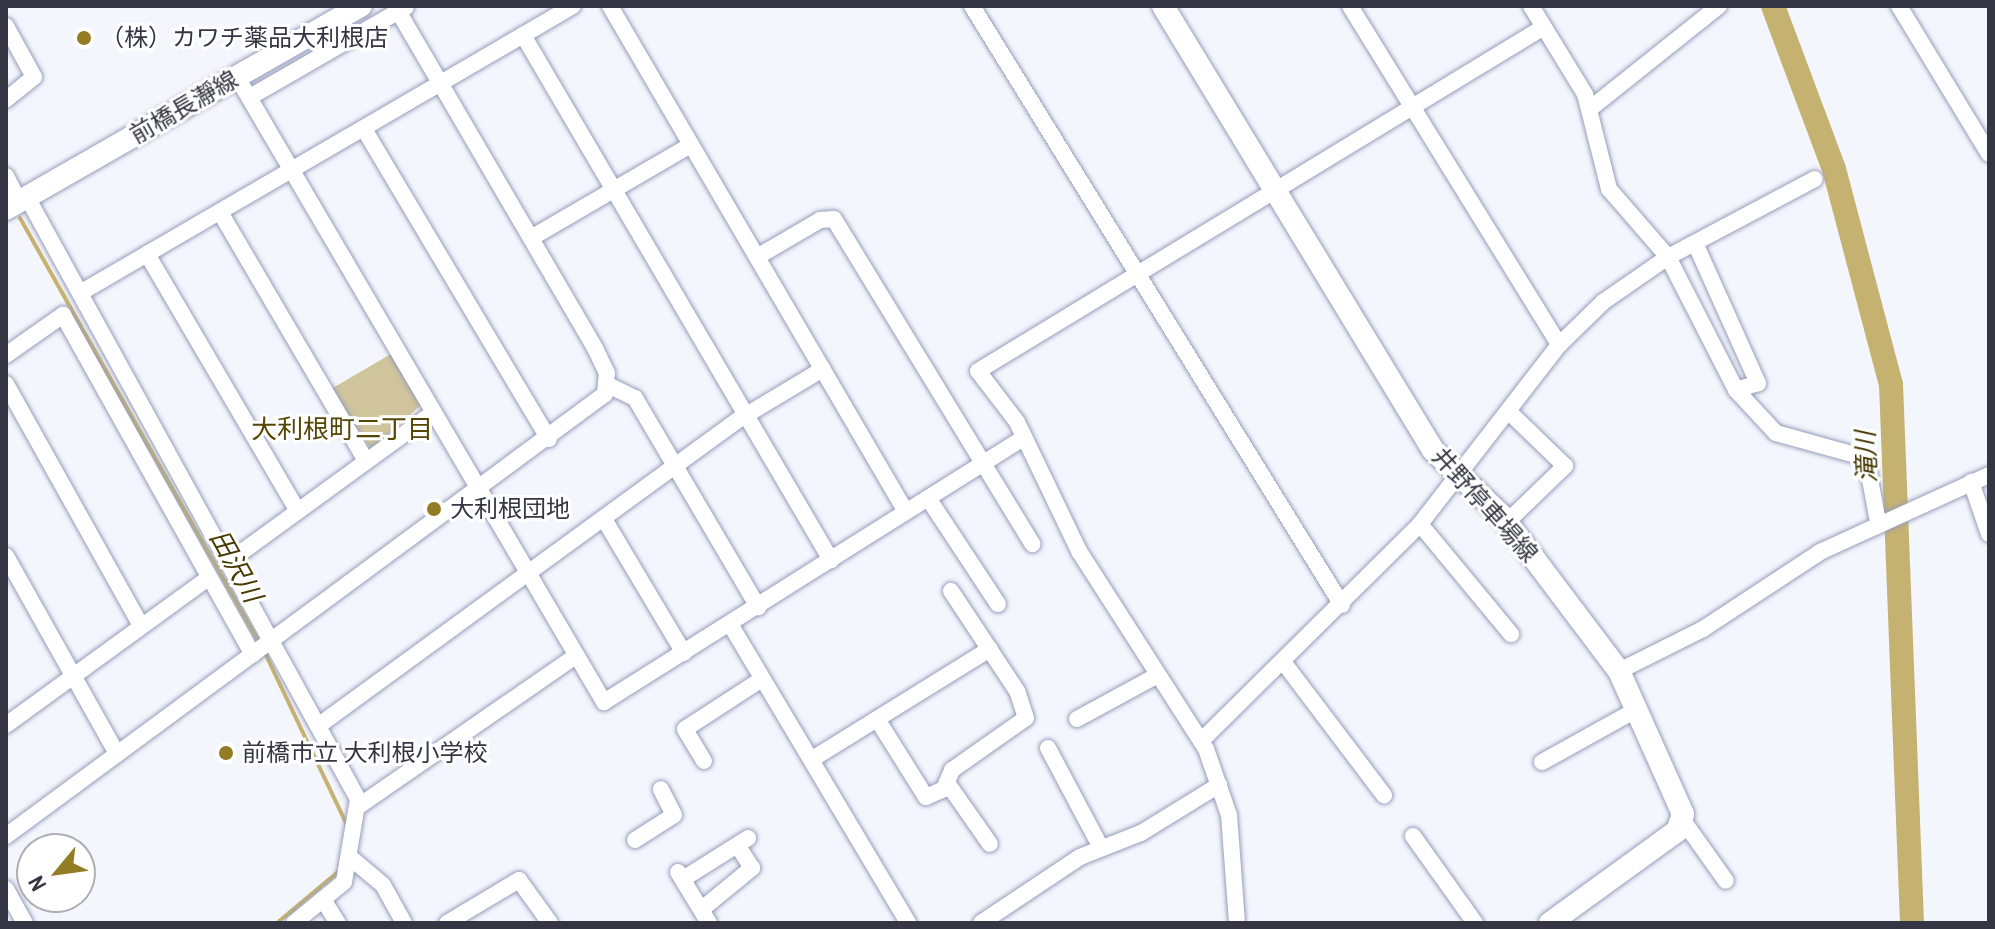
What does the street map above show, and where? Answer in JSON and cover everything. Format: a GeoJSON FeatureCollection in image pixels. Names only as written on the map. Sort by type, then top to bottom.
{"type":"FeatureCollection","features":[{"type":"Feature","properties":{"kind":"main road","name":"前橋長瀞線"},"geometry":{"type":"LineString","coordinates":[[18,202],[361,6]]}},
{"type":"Feature","properties":{"kind":"main road","name":"井野停車場線"},"geometry":{"type":"LineString","coordinates":[[1163,6],[1433,450],[1459,479],[1507,522],[1619,671],[1684,822]]}},
{"type":"Feature","properties":{"kind":"main road"},"geometry":{"type":"LineString","coordinates":[[1550,923],[1684,822]]}},
{"type":"Feature","properties":{"kind":"street"},"geometry":{"type":"LineString","coordinates":[[80,293],[573,6]]}},
{"type":"Feature","properties":{"kind":"street"},"geometry":{"type":"LineString","coordinates":[[610,6],[906,512]]}},
{"type":"Feature","properties":{"kind":"street"},"geometry":{"type":"LineString","coordinates":[[972,6],[1342,605]]}},
{"type":"Feature","properties":{"kind":"street"},"geometry":{"type":"LineString","coordinates":[[1350,6],[1559,345]]}},
{"type":"Feature","properties":{"kind":"street"},"geometry":{"type":"LineString","coordinates":[[1531,6],[1591,108],[1609,189],[1668,257],[1736,390],[1776,433],[1866,458],[1881,521]]}},
{"type":"Feature","properties":{"kind":"street"},"geometry":{"type":"LineString","coordinates":[[1591,108],[1719,6]]}},
{"type":"Feature","properties":{"kind":"street"},"geometry":{"type":"LineString","coordinates":[[1899,6],[1989,154]]}},
{"type":"Feature","properties":{"kind":"street"},"geometry":{"type":"LineString","coordinates":[[6,836],[595,406],[608,385],[603,363],[440,83],[400,8],[250,97]]}},
{"type":"Feature","properties":{"kind":"street"},"geometry":{"type":"LineString","coordinates":[[6,26],[34,77],[6,100]]}},
{"type":"Feature","properties":{"kind":"street"},"geometry":{"type":"LineString","coordinates":[[1237,923],[1229,815],[1201,741],[1156,676],[1080,553],[1024,438],[979,376],[980,367],[1544,27]]}},
{"type":"Feature","properties":{"kind":"street"},"geometry":{"type":"LineString","coordinates":[[523,35],[831,560]]}},
{"type":"Feature","properties":{"kind":"street"},"geometry":{"type":"LineString","coordinates":[[237,77],[576,656],[607,702],[1024,438]]}},
{"type":"Feature","properties":{"kind":"street"},"geometry":{"type":"LineString","coordinates":[[364,129],[549,439]]}},
{"type":"Feature","properties":{"kind":"street"},"geometry":{"type":"LineString","coordinates":[[531,238],[691,145]]}},
{"type":"Feature","properties":{"kind":"street"},"geometry":{"type":"LineString","coordinates":[[6,176],[18,202],[80,293],[359,806],[352,859],[344,882],[294,923]]}},
{"type":"Feature","properties":{"kind":"street"},"geometry":{"type":"LineString","coordinates":[[1201,741],[1284,663],[1420,524],[1459,479],[1559,345],[1668,257],[1815,179]]}},
{"type":"Feature","properties":{"kind":"street"},"geometry":{"type":"LineString","coordinates":[[220,212],[366,461]]}},
{"type":"Feature","properties":{"kind":"street"},"geometry":{"type":"LineString","coordinates":[[757,257],[820,220],[834,219],[1032,544]]}},
{"type":"Feature","properties":{"kind":"street"},"geometry":{"type":"LineString","coordinates":[[1695,243],[1758,383],[1736,390]]}},
{"type":"Feature","properties":{"kind":"street"},"geometry":{"type":"LineString","coordinates":[[147,254],[298,511]]}},
{"type":"Feature","properties":{"kind":"street"},"geometry":{"type":"LineString","coordinates":[[6,355],[63,315],[253,655]]}},
{"type":"Feature","properties":{"kind":"street"},"geometry":{"type":"LineString","coordinates":[[318,726],[746,414],[823,369]]}},
{"type":"Feature","properties":{"kind":"street"},"geometry":{"type":"LineString","coordinates":[[6,384],[141,626]]}},
{"type":"Feature","properties":{"kind":"street"},"geometry":{"type":"LineString","coordinates":[[608,385],[635,398],[758,607]]}},
{"type":"Feature","properties":{"kind":"street"},"geometry":{"type":"LineString","coordinates":[[1507,522],[1565,466],[1509,412]]}},
{"type":"Feature","properties":{"kind":"street"},"geometry":{"type":"LineString","coordinates":[[228,562],[433,413]]}},
{"type":"Feature","properties":{"kind":"street"},"geometry":{"type":"LineString","coordinates":[[135,444],[157,433]]}},
{"type":"Feature","properties":{"kind":"street"},"geometry":{"type":"LineString","coordinates":[[1619,671],[1703,629],[1881,521],[1989,475]]}},
{"type":"Feature","properties":{"kind":"street"},"geometry":{"type":"LineString","coordinates":[[1971,482],[1989,534]]}},
{"type":"Feature","properties":{"kind":"street"},"geometry":{"type":"LineString","coordinates":[[928,498],[998,604]]}},
{"type":"Feature","properties":{"kind":"street"},"geometry":{"type":"LineString","coordinates":[[604,519],[684,653]]}},
{"type":"Feature","properties":{"kind":"street"},"geometry":{"type":"LineString","coordinates":[[1420,524],[1511,634]]}},
{"type":"Feature","properties":{"kind":"street"},"geometry":{"type":"LineString","coordinates":[[6,556],[117,754]]}},
{"type":"Feature","properties":{"kind":"street"},"geometry":{"type":"LineString","coordinates":[[6,724],[208,578]]}},
{"type":"Feature","properties":{"kind":"street"},"geometry":{"type":"LineString","coordinates":[[948,784],[952,770],[1028,714],[951,591]]}},
{"type":"Feature","properties":{"kind":"street"},"geometry":{"type":"LineString","coordinates":[[730,624],[814,758],[908,923]]}},
{"type":"Feature","properties":{"kind":"street"},"geometry":{"type":"LineString","coordinates":[[814,758],[990,649]]}},
{"type":"Feature","properties":{"kind":"street"},"geometry":{"type":"LineString","coordinates":[[359,806],[576,656]]}},
{"type":"Feature","properties":{"kind":"street"},"geometry":{"type":"LineString","coordinates":[[1284,663],[1384,795]]}},
{"type":"Feature","properties":{"kind":"street"},"geometry":{"type":"LineString","coordinates":[[1077,719],[1156,676]]}},
{"type":"Feature","properties":{"kind":"street"},"geometry":{"type":"LineString","coordinates":[[704,761],[685,729],[762,679]]}},
{"type":"Feature","properties":{"kind":"street"},"geometry":{"type":"LineString","coordinates":[[1542,762],[1636,710]]}},
{"type":"Feature","properties":{"kind":"street"},"geometry":{"type":"LineString","coordinates":[[877,719],[920,795],[948,784]]}},
{"type":"Feature","properties":{"kind":"street"},"geometry":{"type":"LineString","coordinates":[[1048,748],[1100,846]]}},
{"type":"Feature","properties":{"kind":"street"},"geometry":{"type":"LineString","coordinates":[[948,784],[990,844]]}},
{"type":"Feature","properties":{"kind":"street"},"geometry":{"type":"LineString","coordinates":[[981,923],[1100,846],[1141,833],[1219,785]]}},
{"type":"Feature","properties":{"kind":"street"},"geometry":{"type":"LineString","coordinates":[[635,840],[674,815],[661,789]]}},
{"type":"Feature","properties":{"kind":"street"},"geometry":{"type":"LineString","coordinates":[[1684,822],[1726,881]]}},
{"type":"Feature","properties":{"kind":"street"},"geometry":{"type":"LineString","coordinates":[[1413,836],[1475,923]]}},
{"type":"Feature","properties":{"kind":"street"},"geometry":{"type":"LineString","coordinates":[[742,842],[752,868],[706,916],[680,875],[742,842]]}},
{"type":"Feature","properties":{"kind":"street"},"geometry":{"type":"LineString","coordinates":[[352,859],[378,880],[404,923]]}},
{"type":"Feature","properties":{"kind":"street"},"geometry":{"type":"LineString","coordinates":[[447,923],[513,873],[550,923]]}},
{"type":"Feature","properties":{"kind":"street"},"geometry":{"type":"LineString","coordinates":[[6,889],[25,923]]}},
{"type":"Feature","properties":{"kind":"street"},"geometry":{"type":"LineString","coordinates":[[324,901],[338,923]]}},
{"type":"Feature","properties":{"kind":"shaded area"},"geometry":{"type":"Polygon","coordinates":[[[391,354],[421,405],[371,449],[331,389],[391,354]]]}},
{"type":"Feature","properties":{"kind":"waterway","name":"滝川"},"geometry":{"type":"LineString","coordinates":[[1773,6],[1834,169],[1891,384],[1912,923]]}},
{"type":"Feature","properties":{"kind":"waterway","name":"田沢川"},"geometry":{"type":"LineString","coordinates":[[20,218],[260,644]]}},
{"type":"Feature","properties":{"kind":"waterway","name":"田沢川"},"geometry":{"type":"LineString","coordinates":[[264,651],[346,823]]}},
{"type":"Feature","properties":{"kind":"waterway","name":"田沢川"},"geometry":{"type":"LineString","coordinates":[[277,923],[339,871]]}},
{"type":"Feature","properties":{"kind":"place","name":"（株）カワチ薬品大利根店"},"geometry":{"type":"Point","coordinates":[84,38]}},
{"type":"Feature","properties":{"kind":"place","name":"大利根団地"},"geometry":{"type":"Point","coordinates":[434,509]}},
{"type":"Feature","properties":{"kind":"place","name":"前橋市立 大利根小学校"},"geometry":{"type":"Point","coordinates":[226,753]}},
{"type":"Feature","properties":{"kind":"district","name":"大利根町二丁目"},"geometry":{"type":"Point","coordinates":[342,429]}}]}
